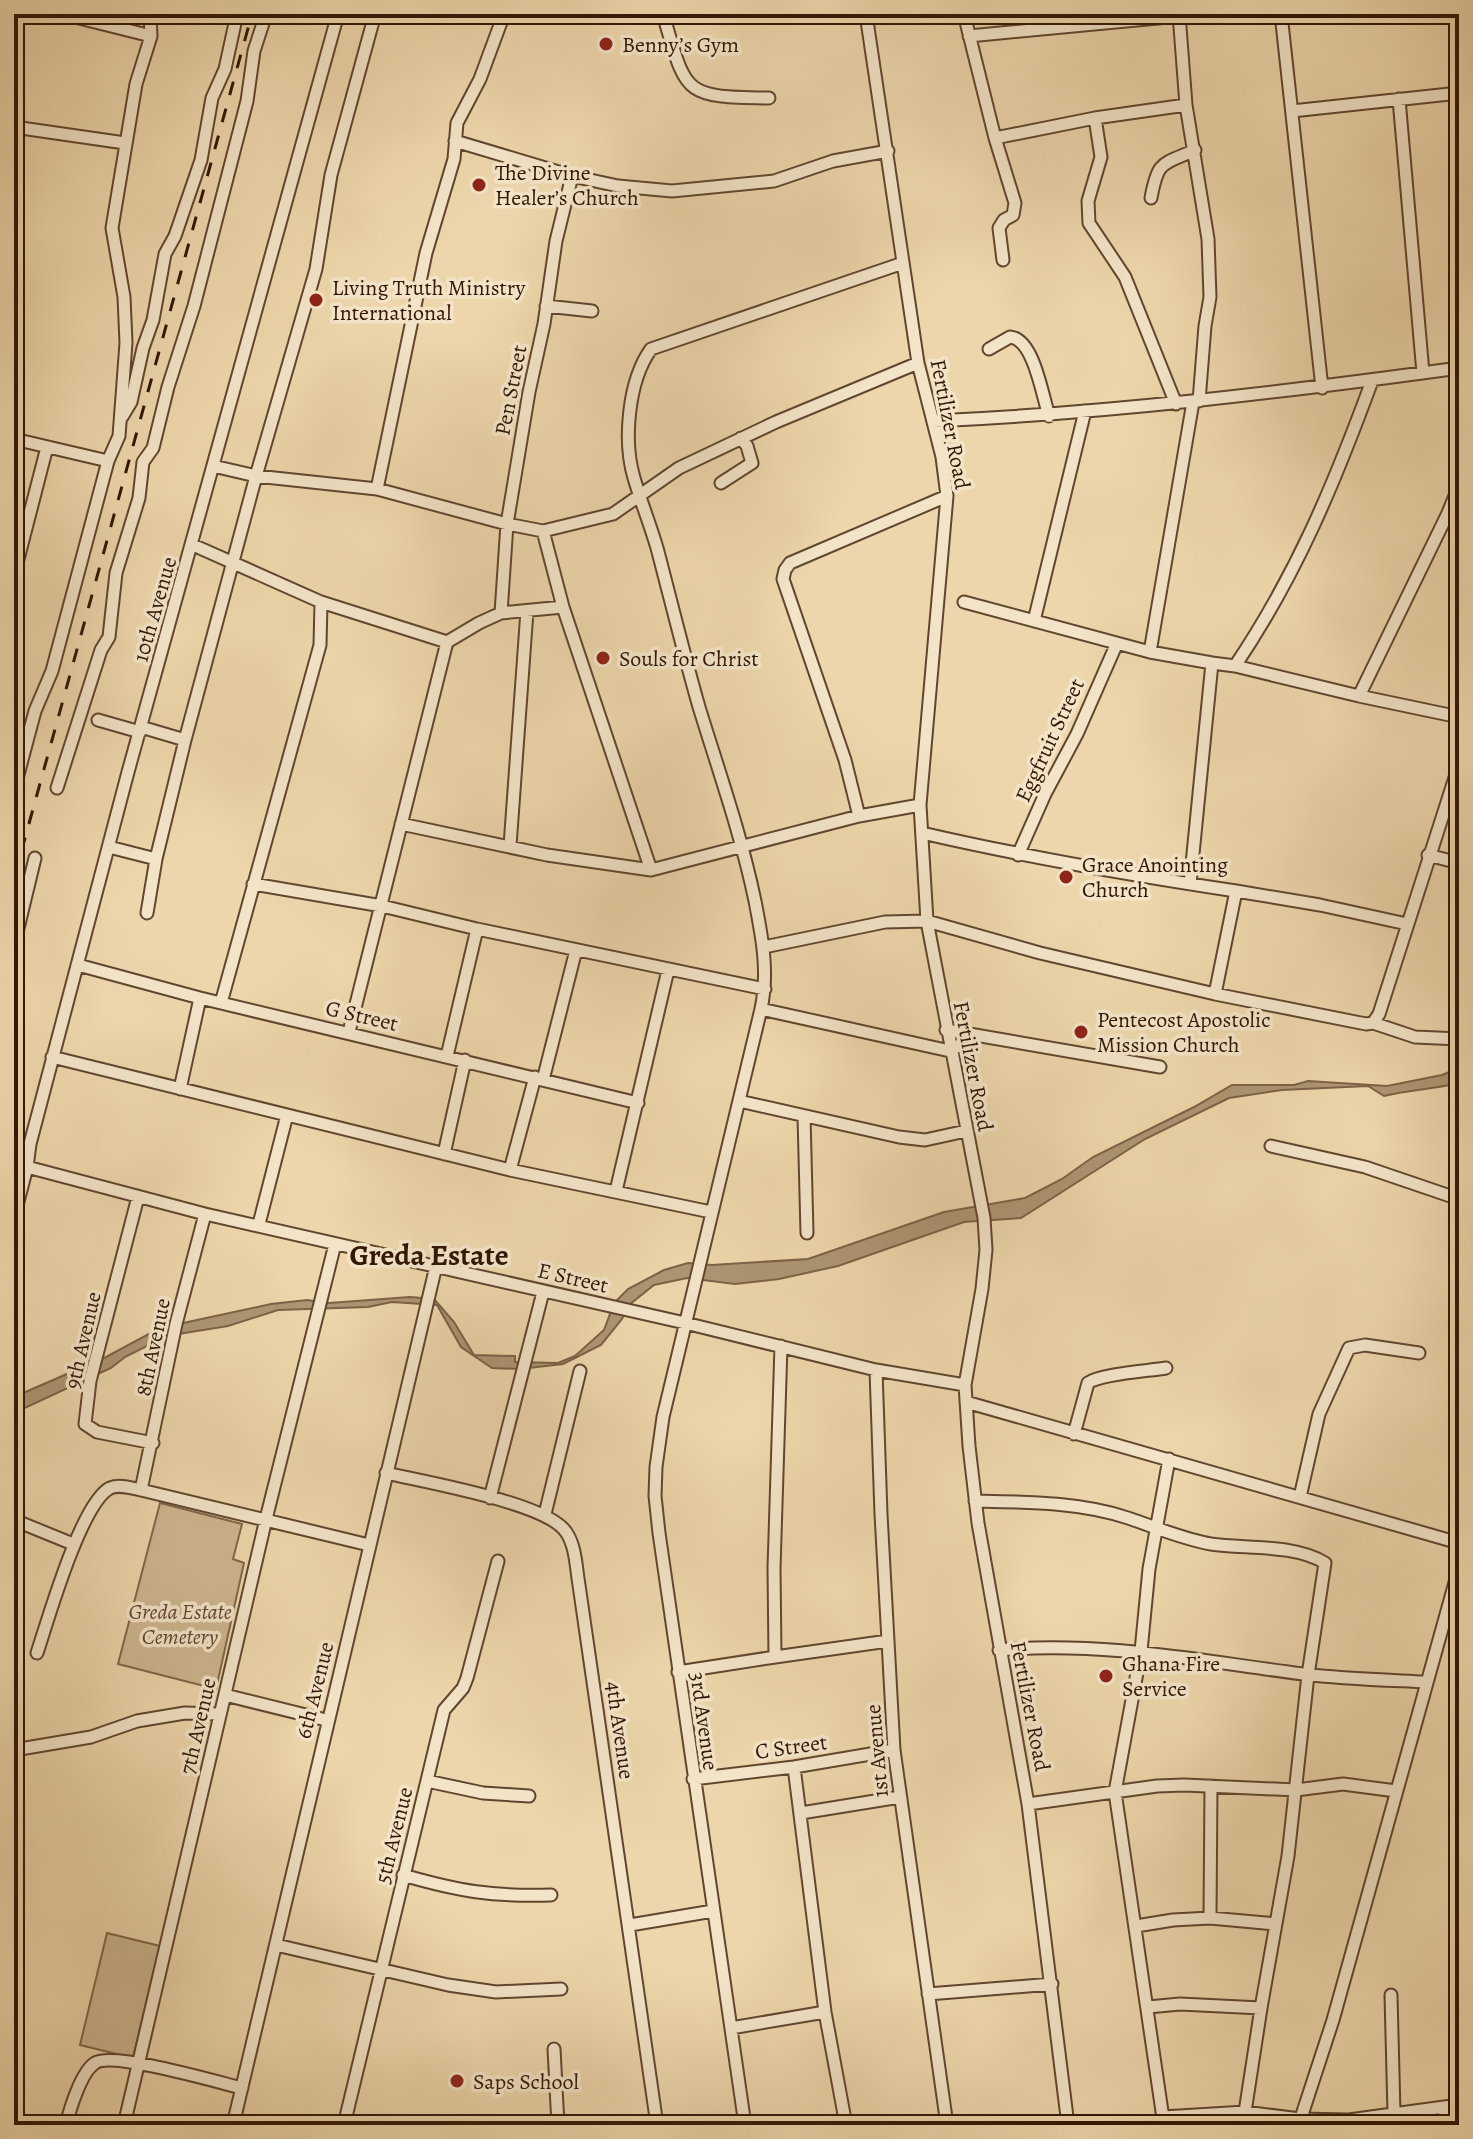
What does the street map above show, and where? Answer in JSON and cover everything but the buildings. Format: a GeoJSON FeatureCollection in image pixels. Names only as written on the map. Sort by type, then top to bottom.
{"type":"FeatureCollection","features":[{"type":"Feature","properties":{"kind":"street"},"geometry":{"type":"LineString","coordinates":[[63,14],[151,36]]}},
{"type":"Feature","properties":{"kind":"street"},"geometry":{"type":"LineString","coordinates":[[14,790],[35,711],[52,671],[108,461],[119,436],[125,310],[112,228],[136,84],[151,36],[150,14]]}},
{"type":"Feature","properties":{"kind":"street"},"geometry":{"type":"LineString","coordinates":[[122,417],[131,402],[156,307],[165,254],[175,236],[201,160],[212,98],[225,69],[237,14]]}},
{"type":"Feature","properties":{"kind":"street"},"geometry":{"type":"LineString","coordinates":[[57,788],[101,650],[109,637],[116,573],[139,498],[143,462],[153,448],[168,387],[194,306],[247,101],[254,51],[266,14]]}},
{"type":"Feature","properties":{"kind":"street","name":"10th Avenue"},"geometry":{"type":"LineString","coordinates":[[14,1217],[52,1057],[140,730],[338,14]]}},
{"type":"Feature","properties":{"kind":"street"},"geometry":{"type":"LineString","coordinates":[[147,913],[156,859],[185,740],[316,269],[331,175],[375,14]]}},
{"type":"Feature","properties":{"kind":"street"},"geometry":{"type":"LineString","coordinates":[[377,489],[426,253],[454,159],[457,123],[480,79],[504,14]]}},
{"type":"Feature","properties":{"kind":"street"},"geometry":{"type":"LineString","coordinates":[[555,14],[618,14]]}},
{"type":"Feature","properties":{"kind":"street"},"geometry":{"type":"LineString","coordinates":[[663,14],[681,73],[692,87],[718,98],[769,98]]}},
{"type":"Feature","properties":{"kind":"street","name":"Fertilizer Road"},"geometry":{"type":"LineString","coordinates":[[866,14],[918,363],[934,421],[947,496],[920,805],[927,921],[984,1218],[986,1250],[982,1289],[965,1385],[975,1501],[1028,1804],[1068,2125]]}},
{"type":"Feature","properties":{"kind":"street"},"geometry":{"type":"LineString","coordinates":[[964,14],[1016,210],[999,228],[1003,260]]}},
{"type":"Feature","properties":{"kind":"street"},"geometry":{"type":"LineString","coordinates":[[1281,14],[1322,388]]}},
{"type":"Feature","properties":{"kind":"street"},"geometry":{"type":"LineString","coordinates":[[969,36],[1179,15],[1186,105],[1208,239],[1210,297],[1196,402],[1150,652]]}},
{"type":"Feature","properties":{"kind":"street"},"geometry":{"type":"LineString","coordinates":[[1292,111],[1459,93]]}},
{"type":"Feature","properties":{"kind":"street"},"geometry":{"type":"LineString","coordinates":[[1399,99],[1423,373]]}},
{"type":"Feature","properties":{"kind":"street"},"geometry":{"type":"LineString","coordinates":[[995,138],[1095,118],[1186,105]]}},
{"type":"Feature","properties":{"kind":"street"},"geometry":{"type":"LineString","coordinates":[[1095,118],[1101,157],[1088,201],[1089,223],[1125,277],[1176,404]]}},
{"type":"Feature","properties":{"kind":"street"},"geometry":{"type":"LineString","coordinates":[[14,127],[125,143]]}},
{"type":"Feature","properties":{"kind":"street"},"geometry":{"type":"LineString","coordinates":[[455,141],[572,176],[618,186],[672,191],[774,181],[833,161],[888,151]]}},
{"type":"Feature","properties":{"kind":"street"},"geometry":{"type":"LineString","coordinates":[[1151,198],[1156,173],[1162,165],[1195,150]]}},
{"type":"Feature","properties":{"kind":"street","name":"Pen Street"},"geometry":{"type":"LineString","coordinates":[[501,613],[507,524],[556,241],[572,176]]}},
{"type":"Feature","properties":{"kind":"street","name":"3rd Avenue"},"geometry":{"type":"LineString","coordinates":[[745,2125],[693,1779],[655,1496],[663,1417],[765,989],[764,947],[743,844],[699,705],[634,477],[629,443],[634,395],[644,360],[651,349],[903,263]]}},
{"type":"Feature","properties":{"kind":"street"},"geometry":{"type":"LineString","coordinates":[[546,306],[592,311]]}},
{"type":"Feature","properties":{"kind":"street"},"geometry":{"type":"LineString","coordinates":[[989,349],[1010,337],[1021,340],[1032,356],[1049,416]]}},
{"type":"Feature","properties":{"kind":"street"},"geometry":{"type":"LineString","coordinates":[[213,466],[256,476],[377,489],[543,531],[613,514],[679,468],[741,438],[918,363]]}},
{"type":"Feature","properties":{"kind":"street"},"geometry":{"type":"LineString","coordinates":[[934,421],[1049,416],[1196,402],[1459,368]]}},
{"type":"Feature","properties":{"kind":"street"},"geometry":{"type":"LineString","coordinates":[[1235,666],[1268,617],[1302,552],[1333,487],[1372,381]]}},
{"type":"Feature","properties":{"kind":"street"},"geometry":{"type":"LineString","coordinates":[[1034,621],[1085,411]]}},
{"type":"Feature","properties":{"kind":"street"},"geometry":{"type":"LineString","coordinates":[[721,483],[752,463],[741,438]]}},
{"type":"Feature","properties":{"kind":"street"},"geometry":{"type":"LineString","coordinates":[[14,439],[108,461]]}},
{"type":"Feature","properties":{"kind":"street"},"geometry":{"type":"LineString","coordinates":[[14,575],[17,544],[47,447]]}},
{"type":"Feature","properties":{"kind":"street"},"geometry":{"type":"LineString","coordinates":[[1359,696],[1459,486]]}},
{"type":"Feature","properties":{"kind":"street"},"geometry":{"type":"LineString","coordinates":[[859,816],[845,760],[783,579],[785,570],[790,563],[947,496]]}},
{"type":"Feature","properties":{"kind":"street"},"geometry":{"type":"LineString","coordinates":[[1448,513],[1459,523]]}},
{"type":"Feature","properties":{"kind":"street"},"geometry":{"type":"LineString","coordinates":[[543,531],[563,607],[651,870]]}},
{"type":"Feature","properties":{"kind":"street"},"geometry":{"type":"LineString","coordinates":[[193,545],[321,602],[447,642]]}},
{"type":"Feature","properties":{"kind":"street"},"geometry":{"type":"LineString","coordinates":[[221,1003],[320,645],[321,602]]}},
{"type":"Feature","properties":{"kind":"street"},"geometry":{"type":"LineString","coordinates":[[964,602],[1150,652],[1235,666],[1459,717]]}},
{"type":"Feature","properties":{"kind":"street"},"geometry":{"type":"LineString","coordinates":[[349,1032],[447,642],[501,613],[563,607]]}},
{"type":"Feature","properties":{"kind":"street"},"geometry":{"type":"LineString","coordinates":[[510,846],[527,611]]}},
{"type":"Feature","properties":{"kind":"street","name":"Eggfruit Street"},"geometry":{"type":"LineString","coordinates":[[1018,855],[1117,643]]}},
{"type":"Feature","properties":{"kind":"street"},"geometry":{"type":"LineString","coordinates":[[1190,884],[1212,663]]}},
{"type":"Feature","properties":{"kind":"street"},"geometry":{"type":"LineString","coordinates":[[98,720],[185,740]]}},
{"type":"Feature","properties":{"kind":"street"},"geometry":{"type":"LineString","coordinates":[[1373,1023],[1379,1014],[1459,765]]}},
{"type":"Feature","properties":{"kind":"street"},"geometry":{"type":"LineString","coordinates":[[401,824],[574,859],[651,870],[743,844],[920,805]]}},
{"type":"Feature","properties":{"kind":"street"},"geometry":{"type":"LineString","coordinates":[[922,833],[1018,855],[1320,905],[1407,924]]}},
{"type":"Feature","properties":{"kind":"street"},"geometry":{"type":"LineString","coordinates":[[109,847],[156,859]]}},
{"type":"Feature","properties":{"kind":"street"},"geometry":{"type":"LineString","coordinates":[[1428,855],[1459,863]]}},
{"type":"Feature","properties":{"kind":"street"},"geometry":{"type":"LineString","coordinates":[[14,945],[35,858]]}},
{"type":"Feature","properties":{"kind":"street"},"geometry":{"type":"LineString","coordinates":[[253,884],[382,906],[765,989]]}},
{"type":"Feature","properties":{"kind":"street"},"geometry":{"type":"LineString","coordinates":[[1215,994],[1236,891]]}},
{"type":"Feature","properties":{"kind":"street"},"geometry":{"type":"LineString","coordinates":[[764,947],[885,922],[927,921],[1040,953],[1215,994],[1373,1023],[1415,1037],[1459,1039]]}},
{"type":"Feature","properties":{"kind":"street"},"geometry":{"type":"LineString","coordinates":[[447,1056],[477,929]]}},
{"type":"Feature","properties":{"kind":"street"},"geometry":{"type":"LineString","coordinates":[[510,1170],[576,950]]}},
{"type":"Feature","properties":{"kind":"street","name":"G Street"},"geometry":{"type":"LineString","coordinates":[[78,965],[200,998],[638,1103]]}},
{"type":"Feature","properties":{"kind":"street"},"geometry":{"type":"LineString","coordinates":[[616,1191],[668,970]]}},
{"type":"Feature","properties":{"kind":"street"},"geometry":{"type":"LineString","coordinates":[[180,1089],[200,998]]}},
{"type":"Feature","properties":{"kind":"street"},"geometry":{"type":"LineString","coordinates":[[761,1009],[950,1051],[974,1036]]}},
{"type":"Feature","properties":{"kind":"street"},"geometry":{"type":"LineString","coordinates":[[946,1030],[1160,1067]]}},
{"type":"Feature","properties":{"kind":"street"},"geometry":{"type":"LineString","coordinates":[[52,1057],[510,1170],[711,1212]]}},
{"type":"Feature","properties":{"kind":"street"},"geometry":{"type":"LineString","coordinates":[[444,1154],[465,1060]]}},
{"type":"Feature","properties":{"kind":"street"},"geometry":{"type":"LineString","coordinates":[[739,1101],[899,1137],[925,1140],[966,1131]]}},
{"type":"Feature","properties":{"kind":"street"},"geometry":{"type":"LineString","coordinates":[[259,1224],[287,1115]]}},
{"type":"Feature","properties":{"kind":"street"},"geometry":{"type":"LineString","coordinates":[[804,1116],[807,1233]]}},
{"type":"Feature","properties":{"kind":"street"},"geometry":{"type":"LineString","coordinates":[[1271,1146],[1365,1167],[1459,1199]]}},
{"type":"Feature","properties":{"kind":"street","name":"E Street"},"geometry":{"type":"LineString","coordinates":[[27,1167],[205,1214],[685,1323],[876,1370],[965,1385]]}},
{"type":"Feature","properties":{"kind":"street","name":"9th Avenue"},"geometry":{"type":"LineString","coordinates":[[138,1197],[90,1381],[85,1424],[89,1428],[153,1443]]}},
{"type":"Feature","properties":{"kind":"street","name":"8th Avenue"},"geometry":{"type":"LineString","coordinates":[[141,1490],[176,1324],[205,1214]]}},
{"type":"Feature","properties":{"kind":"street","name":"7th Avenue"},"geometry":{"type":"LineString","coordinates":[[124,2125],[266,1519],[335,1244]]}},
{"type":"Feature","properties":{"kind":"street","name":"6th Avenue"},"geometry":{"type":"LineString","coordinates":[[233,2125],[326,1720],[436,1266]]}},
{"type":"Feature","properties":{"kind":"street"},"geometry":{"type":"LineString","coordinates":[[490,1498],[543,1292]]}},
{"type":"Feature","properties":{"kind":"street"},"geometry":{"type":"LineString","coordinates":[[1300,1497],[1319,1414],[1349,1348],[1365,1345],[1419,1353]]}},
{"type":"Feature","properties":{"kind":"street"},"geometry":{"type":"LineString","coordinates":[[775,1657],[774,1568],[781,1346]]}},
{"type":"Feature","properties":{"kind":"street"},"geometry":{"type":"LineString","coordinates":[[1074,1434],[1088,1383],[1103,1376],[1166,1368]]}},
{"type":"Feature","properties":{"kind":"street","name":"1st Avenue"},"geometry":{"type":"LineString","coordinates":[[876,1370],[894,1750],[947,2125]]}},
{"type":"Feature","properties":{"kind":"street"},"geometry":{"type":"LineString","coordinates":[[386,1473],[545,1514],[580,1371]]}},
{"type":"Feature","properties":{"kind":"street"},"geometry":{"type":"LineString","coordinates":[[966,1402],[1459,1543]]}},
{"type":"Feature","properties":{"kind":"street"},"geometry":{"type":"LineString","coordinates":[[1169,1459],[1149,1569],[1141,1651],[1115,1792],[1164,2121],[1245,2112],[1300,2122],[1349,2123],[1394,2113],[1459,2105]]}},
{"type":"Feature","properties":{"kind":"street"},"geometry":{"type":"LineString","coordinates":[[37,1653],[73,1544],[102,1495],[110,1488],[120,1486],[141,1490],[369,1545]]}},
{"type":"Feature","properties":{"kind":"street"},"geometry":{"type":"LineString","coordinates":[[975,1501],[1028,1502],[1098,1510],[1157,1530],[1210,1543],[1248,1545],[1323,1561],[1326,1567],[1308,1675],[1296,1790],[1245,2112]]}},
{"type":"Feature","properties":{"kind":"street","name":"4th Avenue"},"geometry":{"type":"LineString","coordinates":[[545,1514],[567,1533],[573,1548],[657,2125]]}},
{"type":"Feature","properties":{"kind":"street"},"geometry":{"type":"LineString","coordinates":[[14,1520],[73,1544]]}},
{"type":"Feature","properties":{"kind":"street","name":"5th Avenue"},"geometry":{"type":"LineString","coordinates":[[344,2125],[444,1710],[463,1688],[467,1678],[498,1561]]}},
{"type":"Feature","properties":{"kind":"street"},"geometry":{"type":"LineString","coordinates":[[1300,2122],[1333,2020],[1459,1568]]}},
{"type":"Feature","properties":{"kind":"street"},"geometry":{"type":"LineString","coordinates":[[678,1672],[888,1641]]}},
{"type":"Feature","properties":{"kind":"street"},"geometry":{"type":"LineString","coordinates":[[999,1650],[1042,1646],[1141,1651],[1308,1675],[1426,1682]]}},
{"type":"Feature","properties":{"kind":"street"},"geometry":{"type":"LineString","coordinates":[[225,1695],[326,1720]]}},
{"type":"Feature","properties":{"kind":"street"},"geometry":{"type":"LineString","coordinates":[[14,1750],[91,1737],[137,1721],[185,1713],[220,1714]]}},
{"type":"Feature","properties":{"kind":"street","name":"C Street"},"geometry":{"type":"LineString","coordinates":[[693,1779],[794,1767],[894,1750]]}},
{"type":"Feature","properties":{"kind":"street"},"geometry":{"type":"LineString","coordinates":[[794,1767],[825,2012],[846,2125]]}},
{"type":"Feature","properties":{"kind":"street"},"geometry":{"type":"LineString","coordinates":[[14,1781],[14,1807]]}},
{"type":"Feature","properties":{"kind":"street"},"geometry":{"type":"LineString","coordinates":[[427,1781],[483,1793],[529,1796]]}},
{"type":"Feature","properties":{"kind":"street"},"geometry":{"type":"LineString","coordinates":[[1028,1804],[1157,1786],[1296,1790],[1343,1784],[1396,1791]]}},
{"type":"Feature","properties":{"kind":"street"},"geometry":{"type":"LineString","coordinates":[[1210,1918],[1211,1786]]}},
{"type":"Feature","properties":{"kind":"street"},"geometry":{"type":"LineString","coordinates":[[801,1813],[900,1797]]}},
{"type":"Feature","properties":{"kind":"street"},"geometry":{"type":"LineString","coordinates":[[403,1875],[462,1891],[510,1897],[551,1895]]}},
{"type":"Feature","properties":{"kind":"street"},"geometry":{"type":"LineString","coordinates":[[630,1925],[713,1911]]}},
{"type":"Feature","properties":{"kind":"street"},"geometry":{"type":"LineString","coordinates":[[1136,1926],[1210,1918],[1276,1924]]}},
{"type":"Feature","properties":{"kind":"street"},"geometry":{"type":"LineString","coordinates":[[276,1945],[448,1985],[496,1992],[561,1989]]}},
{"type":"Feature","properties":{"kind":"street"},"geometry":{"type":"LineString","coordinates":[[928,1994],[1052,1984]]}},
{"type":"Feature","properties":{"kind":"street"},"geometry":{"type":"LineString","coordinates":[[1391,1995],[1394,2113]]}},
{"type":"Feature","properties":{"kind":"street"},"geometry":{"type":"LineString","coordinates":[[1148,2007],[1180,2004],[1261,2008]]}},
{"type":"Feature","properties":{"kind":"street"},"geometry":{"type":"LineString","coordinates":[[731,2028],[825,2012]]}},
{"type":"Feature","properties":{"kind":"street"},"geometry":{"type":"LineString","coordinates":[[554,2049],[558,2125]]}},
{"type":"Feature","properties":{"kind":"street"},"geometry":{"type":"LineString","coordinates":[[66,2125],[80,2086],[96,2061],[105,2059],[138,2063],[242,2088]]}},
{"type":"Feature","properties":{"kind":"street"},"geometry":{"type":"LineString","coordinates":[[1444,2107],[1445,2125]]}},
{"type":"Feature","properties":{"kind":"green space","name":"Greda Estate Cemetery"},"geometry":{"type":"Polygon","coordinates":[[[160,1503],[242,1524],[233,1559],[244,1563],[216,1689],[118,1664],[160,1503]]]}},
{"type":"Feature","properties":{"kind":"green space"},"geometry":{"type":"Polygon","coordinates":[[[107,1933],[160,1946],[133,2058],[80,2045],[107,1933]]]}},
{"type":"Feature","properties":{"kind":"shaded area"},"geometry":{"type":"Polygon","coordinates":[[[1459,1068],[1459,1083],[1384,1096],[1368,1086],[1282,1090],[1229,1098],[1145,1139],[1021,1218],[964,1222],[838,1266],[779,1279],[735,1284],[687,1278],[654,1285],[629,1305],[601,1345],[563,1364],[520,1369],[492,1368],[461,1347],[437,1305],[392,1302],[368,1307],[278,1310],[228,1326],[166,1336],[125,1357],[111,1368],[14,1413],[14,1397],[106,1357],[160,1328],[271,1304],[307,1300],[329,1303],[410,1297],[434,1299],[454,1322],[474,1355],[515,1356],[515,1362],[558,1363],[575,1356],[604,1330],[614,1303],[628,1289],[664,1270],[688,1263],[712,1265],[808,1259],[944,1212],[1025,1198],[1062,1179],[1093,1157],[1232,1085],[1294,1085],[1308,1081],[1387,1086],[1442,1075],[1459,1068]]]}},
{"type":"Feature","properties":{"kind":"railway"},"geometry":{"type":"LineString","coordinates":[[14,878],[252,14]]}},
{"type":"Feature","properties":{"kind":"place","name":"Benny’s Gym"},"geometry":{"type":"Point","coordinates":[606,44]}},
{"type":"Feature","properties":{"kind":"place","name":"The Divine Healer’s Church"},"geometry":{"type":"Point","coordinates":[479,185]}},
{"type":"Feature","properties":{"kind":"place","name":"Living Truth Ministry International"},"geometry":{"type":"Point","coordinates":[316,300]}},
{"type":"Feature","properties":{"kind":"place","name":"Souls for Christ"},"geometry":{"type":"Point","coordinates":[603,658]}},
{"type":"Feature","properties":{"kind":"place","name":"Grace Anointing Church"},"geometry":{"type":"Point","coordinates":[1066,877]}},
{"type":"Feature","properties":{"kind":"place","name":"Pentecost Apostolic Mission Church"},"geometry":{"type":"Point","coordinates":[1081,1032]}},
{"type":"Feature","properties":{"kind":"place","name":"Ghana Fire Service"},"geometry":{"type":"Point","coordinates":[1106,1676]}},
{"type":"Feature","properties":{"kind":"place","name":"Saps School"},"geometry":{"type":"Point","coordinates":[457,2081]}},
{"type":"Feature","properties":{"kind":"district","name":"Greda Estate"},"geometry":{"type":"Point","coordinates":[429,1255]}}]}
